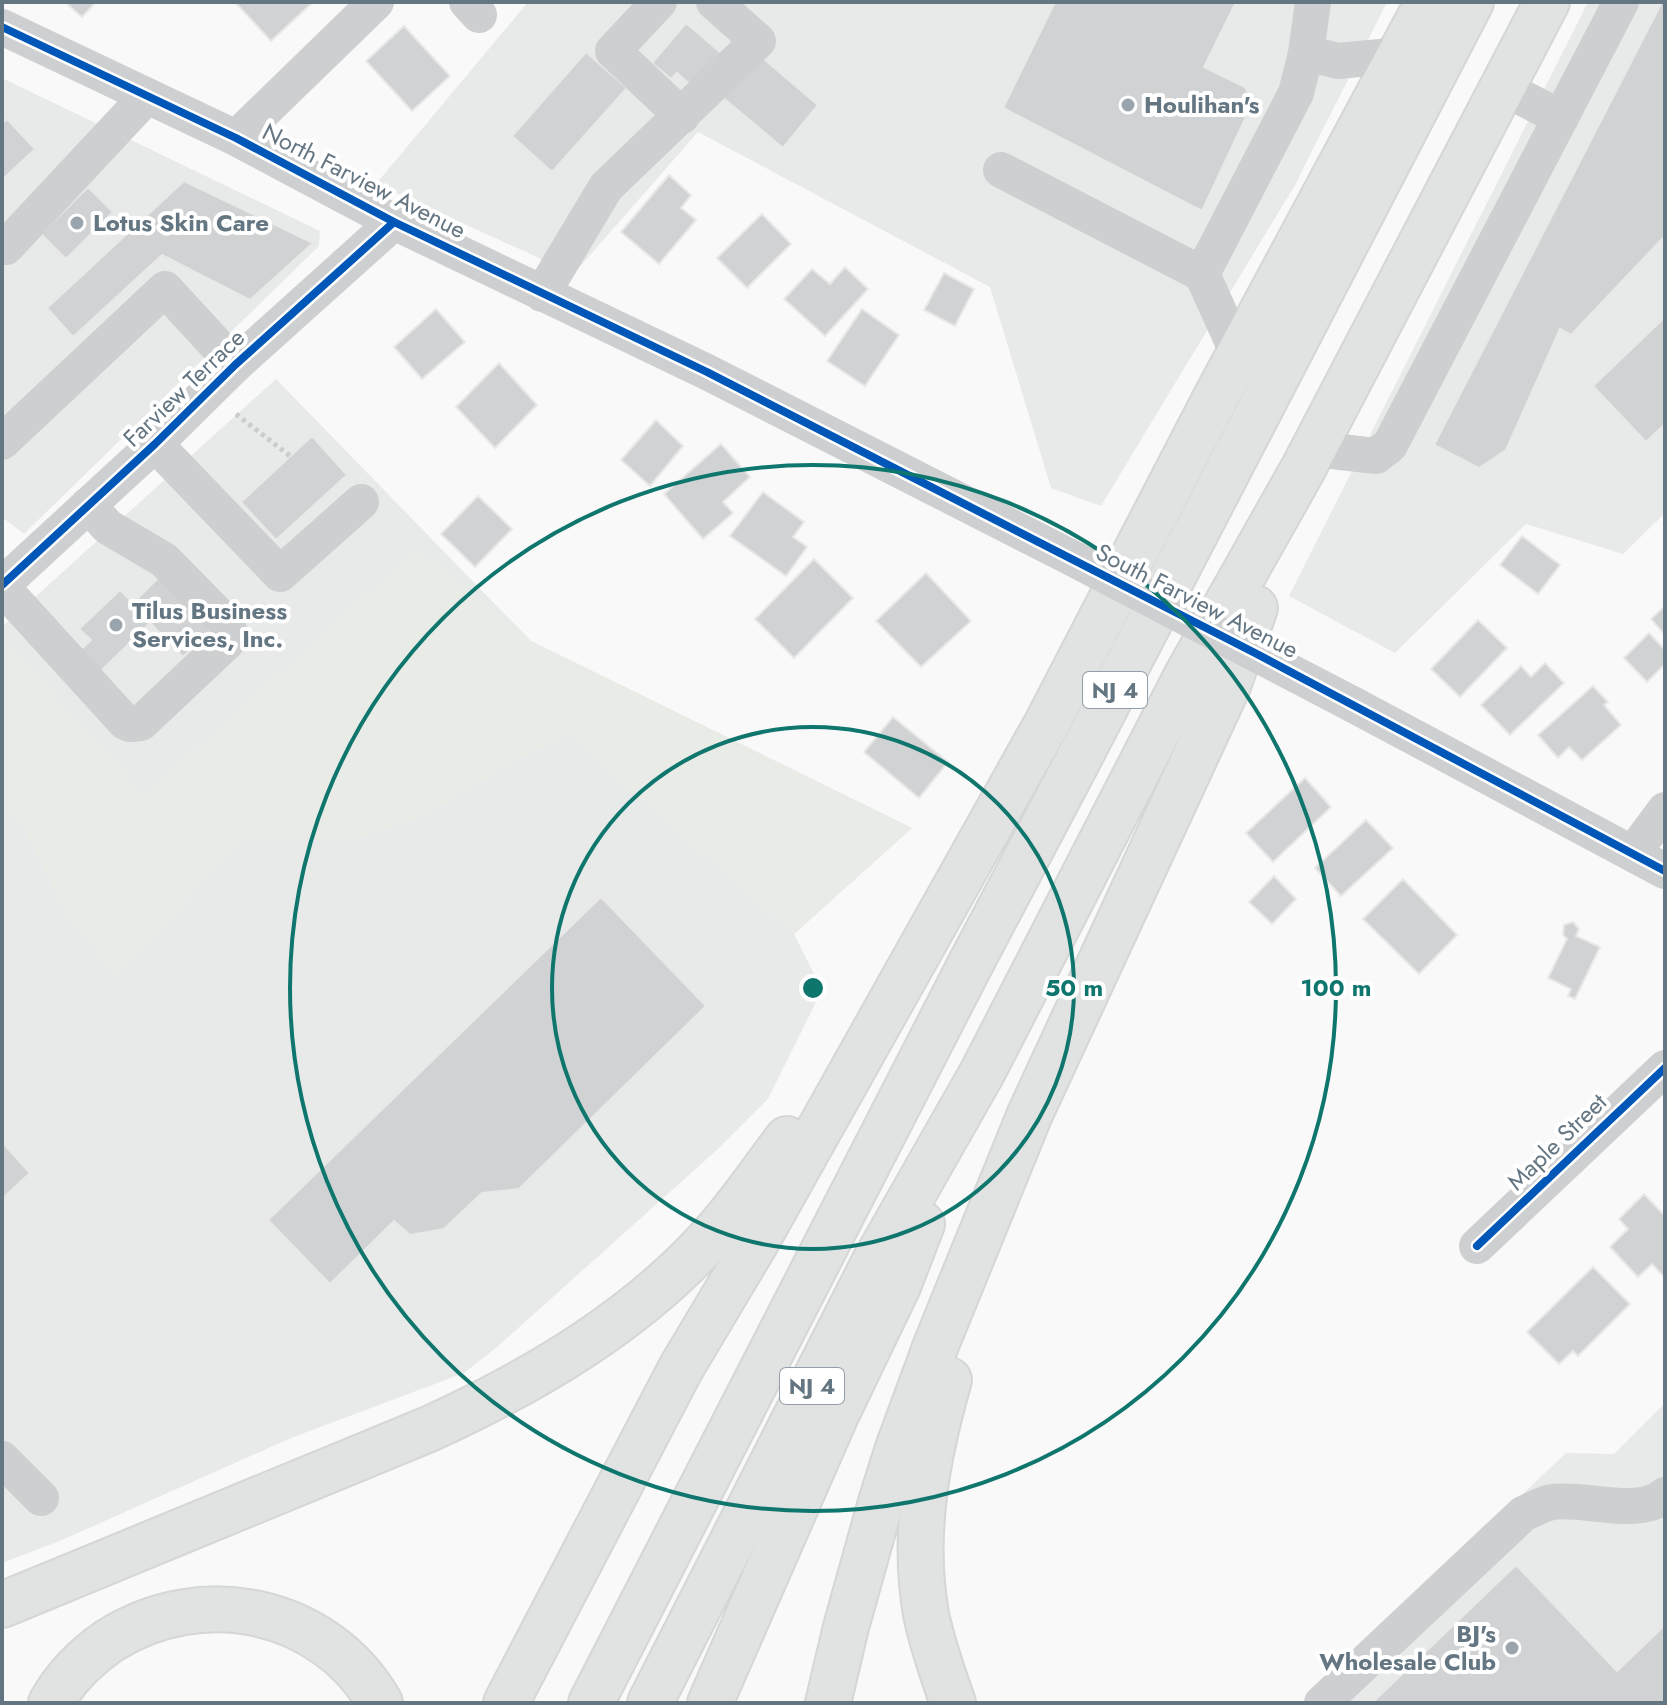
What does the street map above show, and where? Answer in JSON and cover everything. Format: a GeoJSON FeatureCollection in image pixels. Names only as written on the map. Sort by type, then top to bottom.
{"type":"FeatureCollection","features":[{"type":"Feature","properties":{"kind":"highway"},"geometry":{"type":"LineString","coordinates":[[506,1703],[681,1368],[755,1244],[1046,725],[1428,2]]}},
{"type":"Feature","properties":{"kind":"highway","name":"NJ 4"},"geometry":{"type":"LineString","coordinates":[[591,1703],[957,989],[1471,2]]}},
{"type":"Feature","properties":{"kind":"highway","name":"NJ 4"},"geometry":{"type":"LineString","coordinates":[[650,1703],[875,1261],[982,1073],[1187,675],[1308,459],[1547,2]]}},
{"type":"Feature","properties":{"kind":"highway"},"geometry":{"type":"LineString","coordinates":[[828,1703],[881,1502],[936,1345],[1030,1114],[1228,686],[1308,459]]}},
{"type":"Feature","properties":{"kind":"highway"},"geometry":{"type":"LineString","coordinates":[[2,1605],[429,1429],[487,1403],[545,1370],[643,1301],[720,1228],[865,1045]]}},
{"type":"Feature","properties":{"kind":"highway"},"geometry":{"type":"LineString","coordinates":[[710,1703],[836,1415],[898,1286],[982,1073]]}},
{"type":"Feature","properties":{"kind":"highway"},"geometry":{"type":"LineString","coordinates":[[953,1703],[926,1615],[920,1536],[924,1489],[944,1398],[1030,1114]]}},
{"type":"Feature","properties":{"kind":"highway"},"geometry":{"type":"LineString","coordinates":[[51,1703],[75,1670],[97,1649],[126,1631],[152,1619],[203,1610],[256,1613],[300,1627],[339,1652],[359,1672],[380,1703]]}},
{"type":"Feature","properties":{"kind":"street"},"geometry":{"type":"LineString","coordinates":[[236,138],[376,2]]}},
{"type":"Feature","properties":{"kind":"street"},"geometry":{"type":"LineString","coordinates":[[659,2],[613,51],[682,116]]}},
{"type":"Feature","properties":{"kind":"street"},"geometry":{"type":"LineString","coordinates":[[542,294],[606,187],[758,41],[714,2]]}},
{"type":"Feature","properties":{"kind":"street"},"geometry":{"type":"LineString","coordinates":[[1202,274],[1296,93],[1306,53],[1313,2]]}},
{"type":"Feature","properties":{"kind":"street"},"geometry":{"type":"LineString","coordinates":[[1308,459],[1376,456],[1390,445],[1621,2]]}},
{"type":"Feature","properties":{"kind":"street","name":"North Farview Avenue"},"geometry":{"type":"LineString","coordinates":[[3,29],[236,138],[394,222],[707,372]]}},
{"type":"Feature","properties":{"kind":"street"},"geometry":{"type":"LineString","coordinates":[[1306,53],[1338,61],[1401,55]]}},
{"type":"Feature","properties":{"kind":"street"},"geometry":{"type":"LineString","coordinates":[[1502,87],[1561,118]]}},
{"type":"Feature","properties":{"kind":"street"},"geometry":{"type":"LineString","coordinates":[[6,247],[147,96]]}},
{"type":"Feature","properties":{"kind":"street"},"geometry":{"type":"LineString","coordinates":[[1001,170],[1202,274],[1239,356]]}},
{"type":"Feature","properties":{"kind":"street","name":"Farview Terrace"},"geometry":{"type":"LineString","coordinates":[[2,586],[235,365],[394,222]]}},
{"type":"Feature","properties":{"kind":"street"},"geometry":{"type":"LineString","coordinates":[[2,442],[165,289],[235,365]]}},
{"type":"Feature","properties":{"kind":"street","name":"South Farview Avenue"},"geometry":{"type":"LineString","coordinates":[[707,372],[1074,559],[1665,871]]}},
{"type":"Feature","properties":{"kind":"street"},"geometry":{"type":"LineString","coordinates":[[155,444],[280,574],[361,502]]}},
{"type":"Feature","properties":{"kind":"street"},"geometry":{"type":"LineString","coordinates":[[2,586],[130,724],[141,723],[227,642],[229,629],[226,623],[164,560],[108,527],[88,505]]}},
{"type":"Feature","properties":{"kind":"street"},"geometry":{"type":"LineString","coordinates":[[1633,853],[1665,810]]}},
{"type":"Feature","properties":{"kind":"street","name":"Maple Street"},"geometry":{"type":"LineString","coordinates":[[1477,1246],[1665,1068]]}},
{"type":"Feature","properties":{"kind":"street"},"geometry":{"type":"LineString","coordinates":[[2,1459],[41,1498]]}},
{"type":"Feature","properties":{"kind":"street"},"geometry":{"type":"LineString","coordinates":[[1322,1703],[1523,1514],[1549,1503],[1622,1507],[1658,1501],[1665,1495]]}},
{"type":"Feature","properties":{"kind":"path"},"geometry":{"type":"LineString","coordinates":[[232,410],[290,456]]}},
{"type":"Feature","properties":{"kind":"shaded area"},"geometry":{"type":"Polygon","coordinates":[[[528,2],[1387,2],[1295,185],[1101,506],[1051,488],[990,287],[698,132],[571,277],[535,256],[376,184],[528,2]]]}},
{"type":"Feature","properties":{"kind":"shaded area"},"geometry":{"type":"Polygon","coordinates":[[[1588,2],[1665,2],[1665,513],[1623,554],[1526,524],[1395,653],[1289,596],[1588,2]]]}},
{"type":"Feature","properties":{"kind":"shaded area"},"geometry":{"type":"Polygon","coordinates":[[[2,78],[320,231],[319,246],[24,534],[2,517],[2,78]]]}},
{"type":"Feature","properties":{"kind":"shaded area"},"geometry":{"type":"Polygon","coordinates":[[[276,379],[531,641],[912,828],[794,934],[822,990],[768,1099],[718,1149],[497,1347],[464,1373],[291,1438],[62,1540],[2,1563],[2,627],[276,379]]]}},
{"type":"Feature","properties":{"kind":"shaded area"},"geometry":{"type":"Polygon","coordinates":[[[417,549],[531,641],[912,828],[794,934],[569,736],[524,755],[425,816],[345,841],[243,838],[116,977],[62,907],[25,830],[2,796],[2,638],[145,796],[417,549]]]}},
{"type":"Feature","properties":{"kind":"shaded area"},"geometry":{"type":"Polygon","coordinates":[[[1665,1403],[1665,1703],[1302,1703],[1566,1453],[1614,1454],[1665,1403]]]}},
{"type":"Feature","properties":{"kind":"building"},"geometry":{"type":"Polygon","coordinates":[[[65,2],[96,2],[82,17],[65,2]]]}},
{"type":"Feature","properties":{"kind":"building"},"geometry":{"type":"Polygon","coordinates":[[[235,2],[313,2],[271,41],[235,2]]]}},
{"type":"Feature","properties":{"kind":"building","name":"Houlihan's"},"geometry":{"type":"Polygon","coordinates":[[[1055,2],[1236,2],[1204,67],[1245,87],[1253,102],[1202,211],[1003,108],[1055,2]]]}},
{"type":"Feature","properties":{"kind":"building"},"geometry":{"type":"Polygon","coordinates":[[[1662,2],[1665,2],[1665,242],[1662,239],[1571,335],[1560,329],[1506,450],[1479,468],[1434,445],[1662,2]]]}},
{"type":"Feature","properties":{"kind":"building"},"geometry":{"type":"Polygon","coordinates":[[[686,23],[727,58],[698,92],[677,73],[671,79],[652,63],[686,23]]]}},
{"type":"Feature","properties":{"kind":"building"},"geometry":{"type":"Polygon","coordinates":[[[404,26],[450,76],[412,111],[366,61],[404,26]]]}},
{"type":"Feature","properties":{"kind":"building"},"geometry":{"type":"Polygon","coordinates":[[[586,52],[627,88],[552,172],[512,136],[586,52]]]}},
{"type":"Feature","properties":{"kind":"building"},"geometry":{"type":"Polygon","coordinates":[[[758,54],[818,105],[783,148],[722,97],[758,54]]]}},
{"type":"Feature","properties":{"kind":"building"},"geometry":{"type":"Polygon","coordinates":[[[7,119],[35,149],[2,180],[2,124],[7,119]]]}},
{"type":"Feature","properties":{"kind":"building"},"geometry":{"type":"Polygon","coordinates":[[[669,175],[691,195],[681,208],[696,220],[659,264],[621,232],[669,175]]]}},
{"type":"Feature","properties":{"kind":"building"},"geometry":{"type":"Polygon","coordinates":[[[184,181],[313,243],[250,300],[162,255],[73,337],[47,308],[184,181]]]}},
{"type":"Feature","properties":{"kind":"building","name":"Lotus Skin Care"},"geometry":{"type":"Polygon","coordinates":[[[88,187],[113,212],[66,259],[41,234],[88,187]]]}},
{"type":"Feature","properties":{"kind":"building"},"geometry":{"type":"Polygon","coordinates":[[[762,214],[791,244],[747,288],[717,258],[762,214]]]}},
{"type":"Feature","properties":{"kind":"building"},"geometry":{"type":"Polygon","coordinates":[[[845,267],[868,289],[825,336],[784,299],[812,269],[830,284],[845,267]]]}},
{"type":"Feature","properties":{"kind":"building"},"geometry":{"type":"Polygon","coordinates":[[[944,273],[974,289],[955,326],[924,310],[944,273]]]}},
{"type":"Feature","properties":{"kind":"building"},"geometry":{"type":"Polygon","coordinates":[[[436,309],[465,342],[422,379],[394,347],[436,309]]]}},
{"type":"Feature","properties":{"kind":"building"},"geometry":{"type":"Polygon","coordinates":[[[862,309],[899,335],[865,386],[827,361],[862,309]]]}},
{"type":"Feature","properties":{"kind":"building"},"geometry":{"type":"Polygon","coordinates":[[[1665,317],[1665,424],[1646,442],[1593,386],[1665,317]]]}},
{"type":"Feature","properties":{"kind":"building"},"geometry":{"type":"Polygon","coordinates":[[[499,363],[537,405],[495,448],[456,407],[499,363]]]}},
{"type":"Feature","properties":{"kind":"building"},"geometry":{"type":"Polygon","coordinates":[[[656,420],[683,446],[650,486],[621,460],[656,420]]]}},
{"type":"Feature","properties":{"kind":"building"},"geometry":{"type":"Polygon","coordinates":[[[312,436],[347,475],[276,540],[241,502],[312,436]]]}},
{"type":"Feature","properties":{"kind":"building"},"geometry":{"type":"Polygon","coordinates":[[[721,444],[750,477],[723,502],[733,513],[703,539],[664,494],[721,444]]]}},
{"type":"Feature","properties":{"kind":"building"},"geometry":{"type":"Polygon","coordinates":[[[763,492],[804,522],[793,537],[807,547],[786,576],[730,536],[763,492]]]}},
{"type":"Feature","properties":{"kind":"building"},"geometry":{"type":"Polygon","coordinates":[[[478,496],[512,529],[475,567],[441,534],[478,496]]]}},
{"type":"Feature","properties":{"kind":"building"},"geometry":{"type":"Polygon","coordinates":[[[1522,536],[1560,565],[1538,594],[1500,565],[1522,536]]]}},
{"type":"Feature","properties":{"kind":"building"},"geometry":{"type":"Polygon","coordinates":[[[814,559],[853,598],[794,658],[755,619],[814,559]]]}},
{"type":"Feature","properties":{"kind":"building"},"geometry":{"type":"Polygon","coordinates":[[[926,573],[971,621],[921,667],[876,621],[926,573]]]}},
{"type":"Feature","properties":{"kind":"building","name":"Tilus Business Services, Inc."},"geometry":{"type":"Polygon","coordinates":[[[162,574],[214,627],[183,657],[150,623],[98,674],[77,653],[91,640],[79,629],[120,590],[133,603],[162,574]]]}},
{"type":"Feature","properties":{"kind":"building"},"geometry":{"type":"Polygon","coordinates":[[[1665,606],[1665,635],[1651,619],[1665,606]]]}},
{"type":"Feature","properties":{"kind":"building"},"geometry":{"type":"Polygon","coordinates":[[[1478,620],[1507,648],[1460,697],[1431,669],[1478,620]]]}},
{"type":"Feature","properties":{"kind":"building"},"geometry":{"type":"Polygon","coordinates":[[[1649,633],[1665,650],[1665,664],[1647,682],[1624,658],[1649,633]]]}},
{"type":"Feature","properties":{"kind":"building"},"geometry":{"type":"Polygon","coordinates":[[[1545,663],[1564,683],[1510,735],[1481,705],[1521,666],[1531,677],[1545,663]]]}},
{"type":"Feature","properties":{"kind":"building"},"geometry":{"type":"Polygon","coordinates":[[[1593,686],[1608,702],[1604,705],[1621,725],[1582,760],[1569,747],[1558,758],[1538,735],[1593,686]]]}},
{"type":"Feature","properties":{"kind":"building"},"geometry":{"type":"Polygon","coordinates":[[[893,717],[948,762],[919,798],[864,752],[893,717]]]}},
{"type":"Feature","properties":{"kind":"building"},"geometry":{"type":"Polygon","coordinates":[[[1305,778],[1331,807],[1273,862],[1246,833],[1305,778]]]}},
{"type":"Feature","properties":{"kind":"building"},"geometry":{"type":"Polygon","coordinates":[[[1366,820],[1393,848],[1341,896],[1315,868],[1366,820]]]}},
{"type":"Feature","properties":{"kind":"building"},"geometry":{"type":"Polygon","coordinates":[[[1274,876],[1296,899],[1272,924],[1249,902],[1274,876]]]}},
{"type":"Feature","properties":{"kind":"building"},"geometry":{"type":"Polygon","coordinates":[[[1403,879],[1457,935],[1419,974],[1363,919],[1403,879]]]}},
{"type":"Feature","properties":{"kind":"building"},"geometry":{"type":"Polygon","coordinates":[[[601,897],[706,1006],[519,1189],[482,1193],[444,1229],[410,1235],[394,1221],[330,1284],[268,1220],[601,897]]]}},
{"type":"Feature","properties":{"kind":"building"},"geometry":{"type":"Polygon","coordinates":[[[1573,922],[1579,929],[1576,936],[1600,947],[1575,999],[1568,996],[1571,989],[1548,978],[1567,939],[1563,935],[1564,925],[1573,922]]]}},
{"type":"Feature","properties":{"kind":"building"},"geometry":{"type":"Polygon","coordinates":[[[2,1142],[30,1173],[2,1199],[2,1142]]]}},
{"type":"Feature","properties":{"kind":"building"},"geometry":{"type":"Polygon","coordinates":[[[1644,1194],[1665,1216],[1665,1278],[1652,1264],[1638,1277],[1610,1247],[1628,1229],[1619,1219],[1644,1194]]]}},
{"type":"Feature","properties":{"kind":"building"},"geometry":{"type":"Polygon","coordinates":[[[1593,1267],[1630,1304],[1578,1356],[1573,1351],[1559,1364],[1527,1332],[1593,1267]]]}},
{"type":"Feature","properties":{"kind":"building","name":"BJ's Wholesale Club"},"geometry":{"type":"Polygon","coordinates":[[[1516,1565],[1617,1671],[1665,1625],[1665,1703],[1372,1703],[1516,1565]]]}},
{"type":"Feature","properties":{"kind":"cycle path"},"geometry":{"type":"LineString","coordinates":[[2,27],[236,138],[394,222],[707,372],[1255,653],[1665,871]]}},
{"type":"Feature","properties":{"kind":"cycle path"},"geometry":{"type":"LineString","coordinates":[[2,585],[155,444],[235,365],[394,222]]}},
{"type":"Feature","properties":{"kind":"cycle path"},"geometry":{"type":"LineString","coordinates":[[1477,1246],[1665,1068]]}},
{"type":"Feature","properties":{"kind":"place","name":"Houlihan's"},"geometry":{"type":"Point","coordinates":[1128,105]}},
{"type":"Feature","properties":{"kind":"place","name":"Lotus Skin Care"},"geometry":{"type":"Point","coordinates":[77,223]}},
{"type":"Feature","properties":{"kind":"place","name":"Tilus Business Services, Inc."},"geometry":{"type":"Point","coordinates":[116,625]}},
{"type":"Feature","properties":{"kind":"place","name":"BJ's Wholesale Club"},"geometry":{"type":"Point","coordinates":[1512,1648]}}]}
